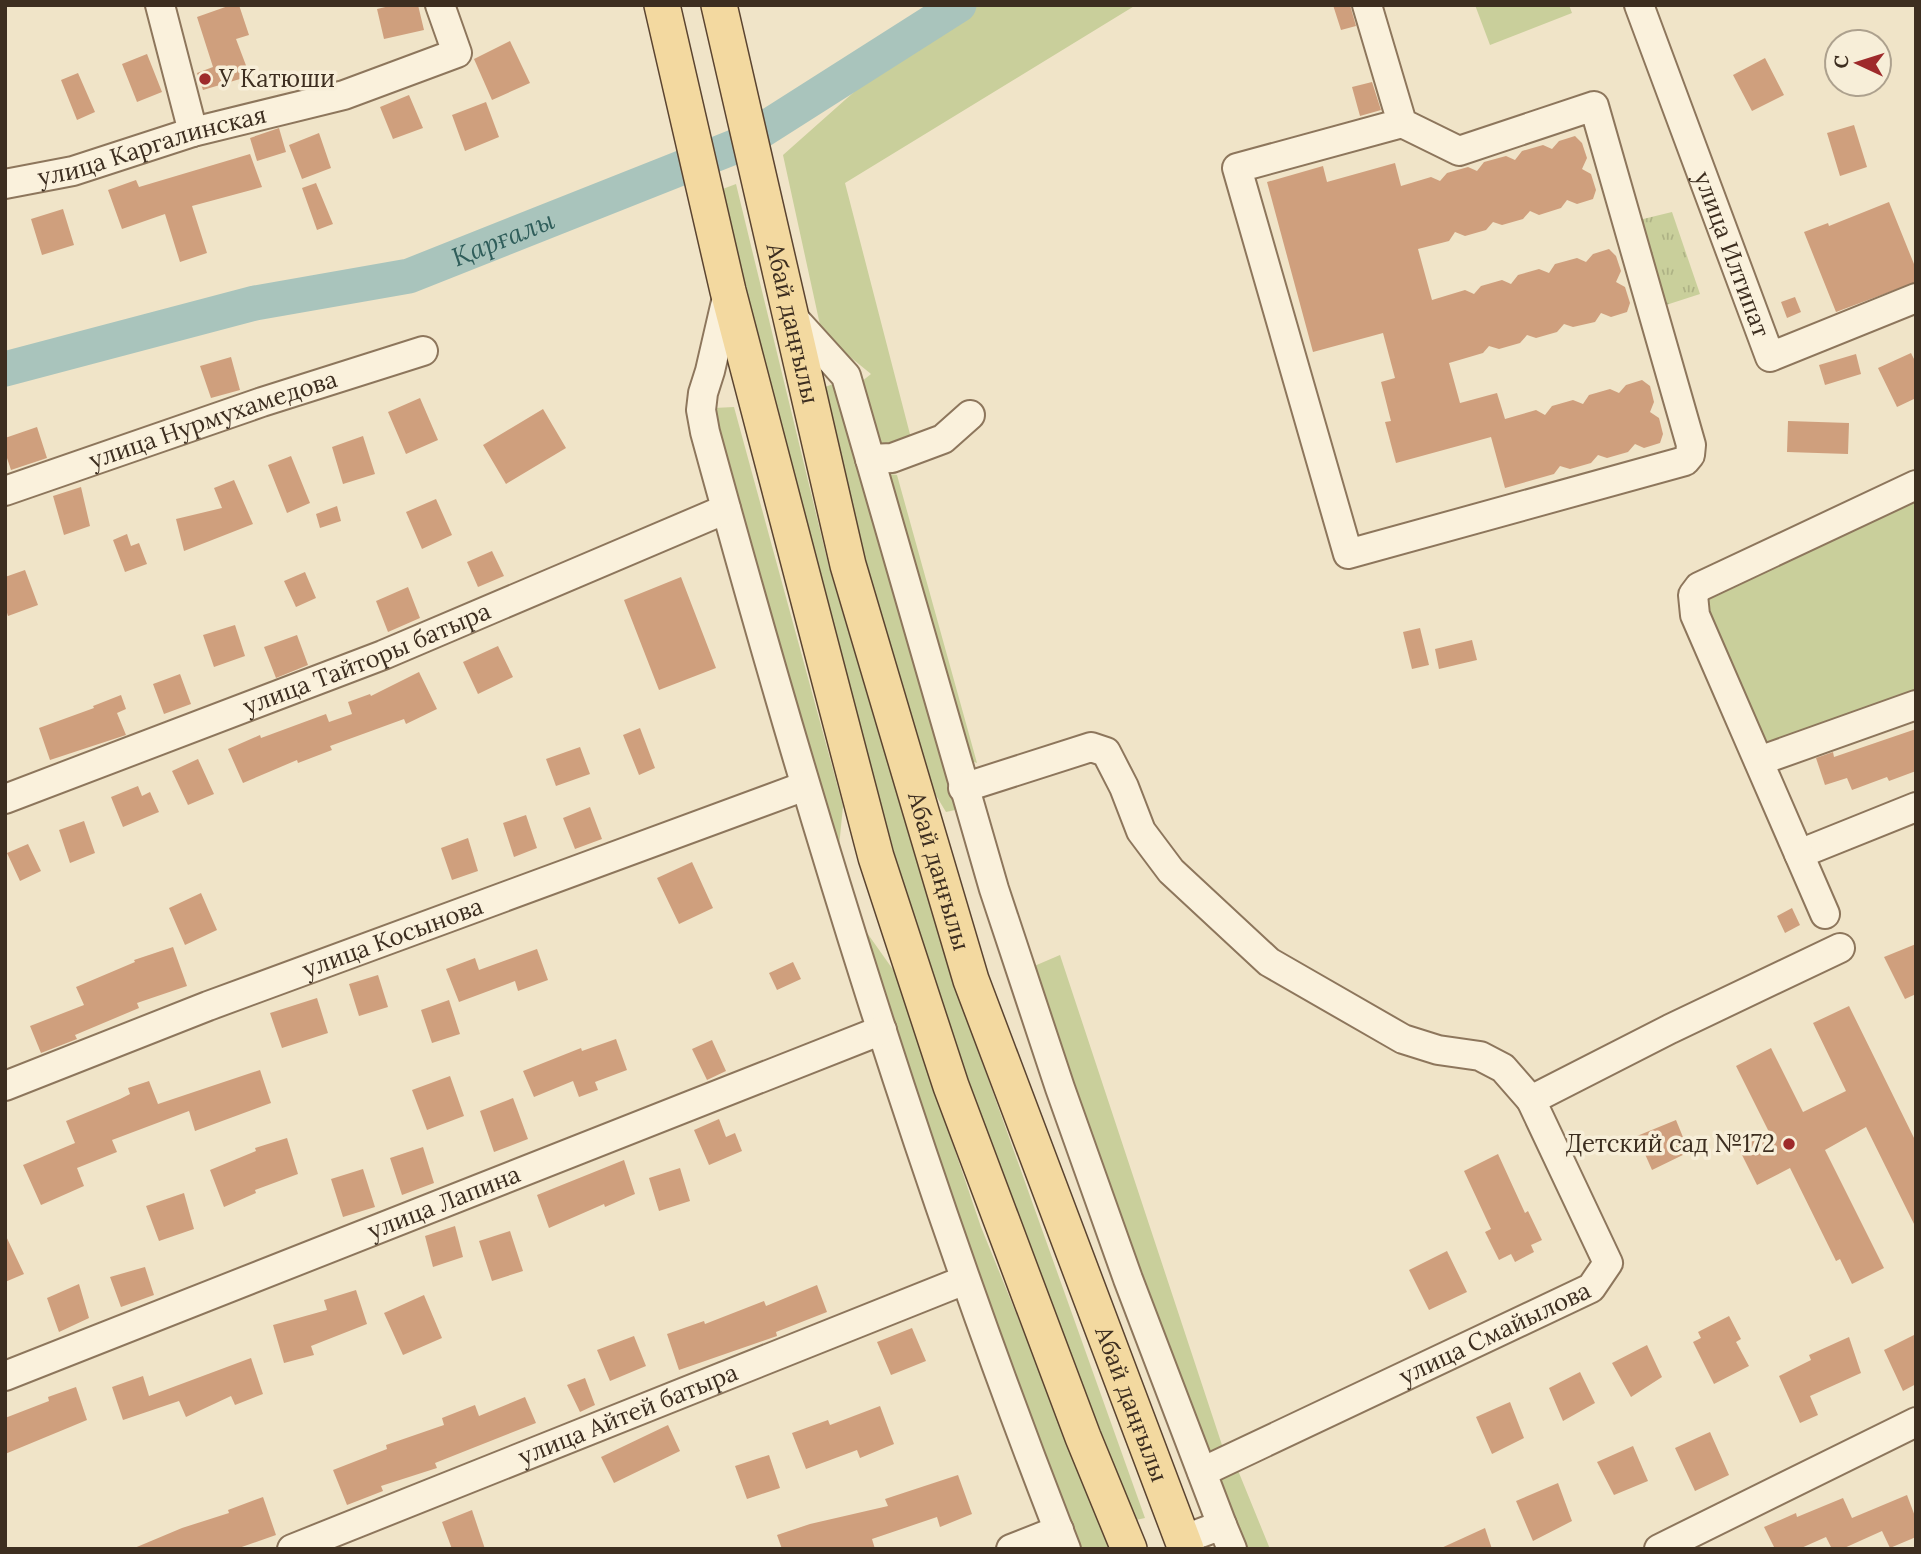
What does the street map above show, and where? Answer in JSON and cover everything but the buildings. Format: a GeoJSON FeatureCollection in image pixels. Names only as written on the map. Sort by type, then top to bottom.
{"type":"FeatureCollection","features":[{"type":"Feature","properties":{"kind":"main road","name":"Абай даңғылы"},"geometry":{"type":"LineString","coordinates":[[662,5],[728,291],[876,857],[951,1086],[1083,1437],[1129,1549]]}},
{"type":"Feature","properties":{"kind":"main road"},"geometry":{"type":"LineString","coordinates":[[676,5],[692,5]]}},
{"type":"Feature","properties":{"kind":"main road","name":"Абай даңғылы"},"geometry":{"type":"LineString","coordinates":[[719,5],[848,565],[971,980],[1184,1545]]}},
{"type":"Feature","properties":{"kind":"street"},"geometry":{"type":"LineString","coordinates":[[160,5],[193,132]]}},
{"type":"Feature","properties":{"kind":"street","name":"улица Каргалинская"},"geometry":{"type":"LineString","coordinates":[[5,184],[73,171],[193,132],[344,95],[457,53],[440,5]]}},
{"type":"Feature","properties":{"kind":"street"},"geometry":{"type":"LineString","coordinates":[[1367,5],[1402,123],[1459,151],[1594,106],[1690,445],[1690,455],[1685,461],[1348,554],[1237,168],[1402,123]]}},
{"type":"Feature","properties":{"kind":"street","name":"улица Илтипат"},"geometry":{"type":"LineString","coordinates":[[1639,5],[1770,357],[1916,298]]}},
{"type":"Feature","properties":{"kind":"street"},"geometry":{"type":"LineString","coordinates":[[728,291],[701,410],[794,790],[883,1030],[965,1280],[1063,1539],[1011,1549]]}},
{"type":"Feature","properties":{"kind":"street"},"geometry":{"type":"LineString","coordinates":[[788,312],[846,376],[994,889],[1060,1088],[1128,1279],[1227,1537],[1184,1545]]}},
{"type":"Feature","properties":{"kind":"street","name":"улица Нурмухамедова"},"geometry":{"type":"LineString","coordinates":[[5,491],[262,402],[423,351]]}},
{"type":"Feature","properties":{"kind":"street"},"geometry":{"type":"LineString","coordinates":[[870,459],[892,458],[943,439],[970,415]]}},
{"type":"Feature","properties":{"kind":"street"},"geometry":{"type":"LineString","coordinates":[[1825,914],[1695,615],[1693,595],[1699,587],[1916,485]]}},
{"type":"Feature","properties":{"kind":"street","name":"улица Тайторы батыра"},"geometry":{"type":"LineString","coordinates":[[5,799],[383,655],[726,509]]}},
{"type":"Feature","properties":{"kind":"street"},"geometry":{"type":"LineString","coordinates":[[1759,761],[1916,705]]}},
{"type":"Feature","properties":{"kind":"street"},"geometry":{"type":"LineString","coordinates":[[963,788],[1091,747],[1106,752],[1124,787],[1141,831],[1171,871],[1269,962],[1403,1039],[1438,1050],[1480,1056],[1503,1068],[1531,1100],[1670,1029],[1840,948]]}},
{"type":"Feature","properties":{"kind":"street","name":"улица Косынова"},"geometry":{"type":"LineString","coordinates":[[5,1086],[208,1006],[794,790]]}},
{"type":"Feature","properties":{"kind":"street"},"geometry":{"type":"LineString","coordinates":[[1799,854],[1916,807]]}},
{"type":"Feature","properties":{"kind":"street","name":"улица Лапина"},"geometry":{"type":"LineString","coordinates":[[5,1376],[883,1030]]}},
{"type":"Feature","properties":{"kind":"street","name":"улица Смайылова"},"geometry":{"type":"LineString","coordinates":[[1202,1472],[1591,1288],[1608,1264],[1531,1100]]}},
{"type":"Feature","properties":{"kind":"street","name":"улица Айтей батыра"},"geometry":{"type":"LineString","coordinates":[[292,1549],[965,1280]]}},
{"type":"Feature","properties":{"kind":"street"},"geometry":{"type":"LineString","coordinates":[[1659,1549],[1916,1422]]}},
{"type":"Feature","properties":{"kind":"green space"},"geometry":{"type":"Polygon","coordinates":[[[952,5],[1136,5],[845,183],[912,442],[891,451],[865,440],[851,390],[871,374],[822,334],[783,155],[952,5]]]}},
{"type":"Feature","properties":{"kind":"green space"},"geometry":{"type":"Polygon","coordinates":[[[1475,5],[1569,5],[1572,13],[1490,45],[1475,5]]]}},
{"type":"Feature","properties":{"kind":"green space"},"geometry":{"type":"Polygon","coordinates":[[[736,184],[829,567],[950,972],[1145,1518],[1136,1520],[1038,1272],[930,978],[814,570],[720,190],[736,184]]]}},
{"type":"Feature","properties":{"kind":"green space"},"geometry":{"type":"Polygon","coordinates":[[[1672,212],[1700,294],[1666,305],[1639,220],[1672,212]]]}},
{"type":"Feature","properties":{"kind":"green space"},"geometry":{"type":"Polygon","coordinates":[[[836,383],[844,392],[955,810],[946,812],[920,769],[819,395],[825,387],[836,383]]]}},
{"type":"Feature","properties":{"kind":"green space"},"geometry":{"type":"Polygon","coordinates":[[[734,407],[843,806],[839,847],[755,575],[714,408],[734,407]]]}},
{"type":"Feature","properties":{"kind":"green space"},"geometry":{"type":"Polygon","coordinates":[[[874,472],[897,475],[977,763],[954,755],[874,472]]]}},
{"type":"Feature","properties":{"kind":"green space"},"geometry":{"type":"Polygon","coordinates":[[[1916,498],[1916,697],[1763,745],[1703,603],[1705,593],[1916,498]]]}},
{"type":"Feature","properties":{"kind":"green space"},"geometry":{"type":"Polygon","coordinates":[[[865,930],[894,971],[981,1227],[1112,1549],[1081,1549],[1020,1397],[859,932],[865,930]]]}},
{"type":"Feature","properties":{"kind":"green space"},"geometry":{"type":"Polygon","coordinates":[[[1060,955],[1223,1448],[1197,1458],[1032,967],[1060,955]]]}},
{"type":"Feature","properties":{"kind":"green space"},"geometry":{"type":"Polygon","coordinates":[[[1237,1468],[1270,1549],[1242,1549],[1218,1487],[1223,1475],[1237,1468]]]}},
{"type":"Feature","properties":{"kind":"waterway","name":"Қарғалы"},"geometry":{"type":"LineString","coordinates":[[5,369],[255,303],[409,276],[739,145],[959,5]]}},
{"type":"Feature","properties":{"kind":"place","name":"У Катюши"},"geometry":{"type":"Point","coordinates":[205,79]}},
{"type":"Feature","properties":{"kind":"place","name":"Детский сад №172"},"geometry":{"type":"Point","coordinates":[1789,1144]}}]}
